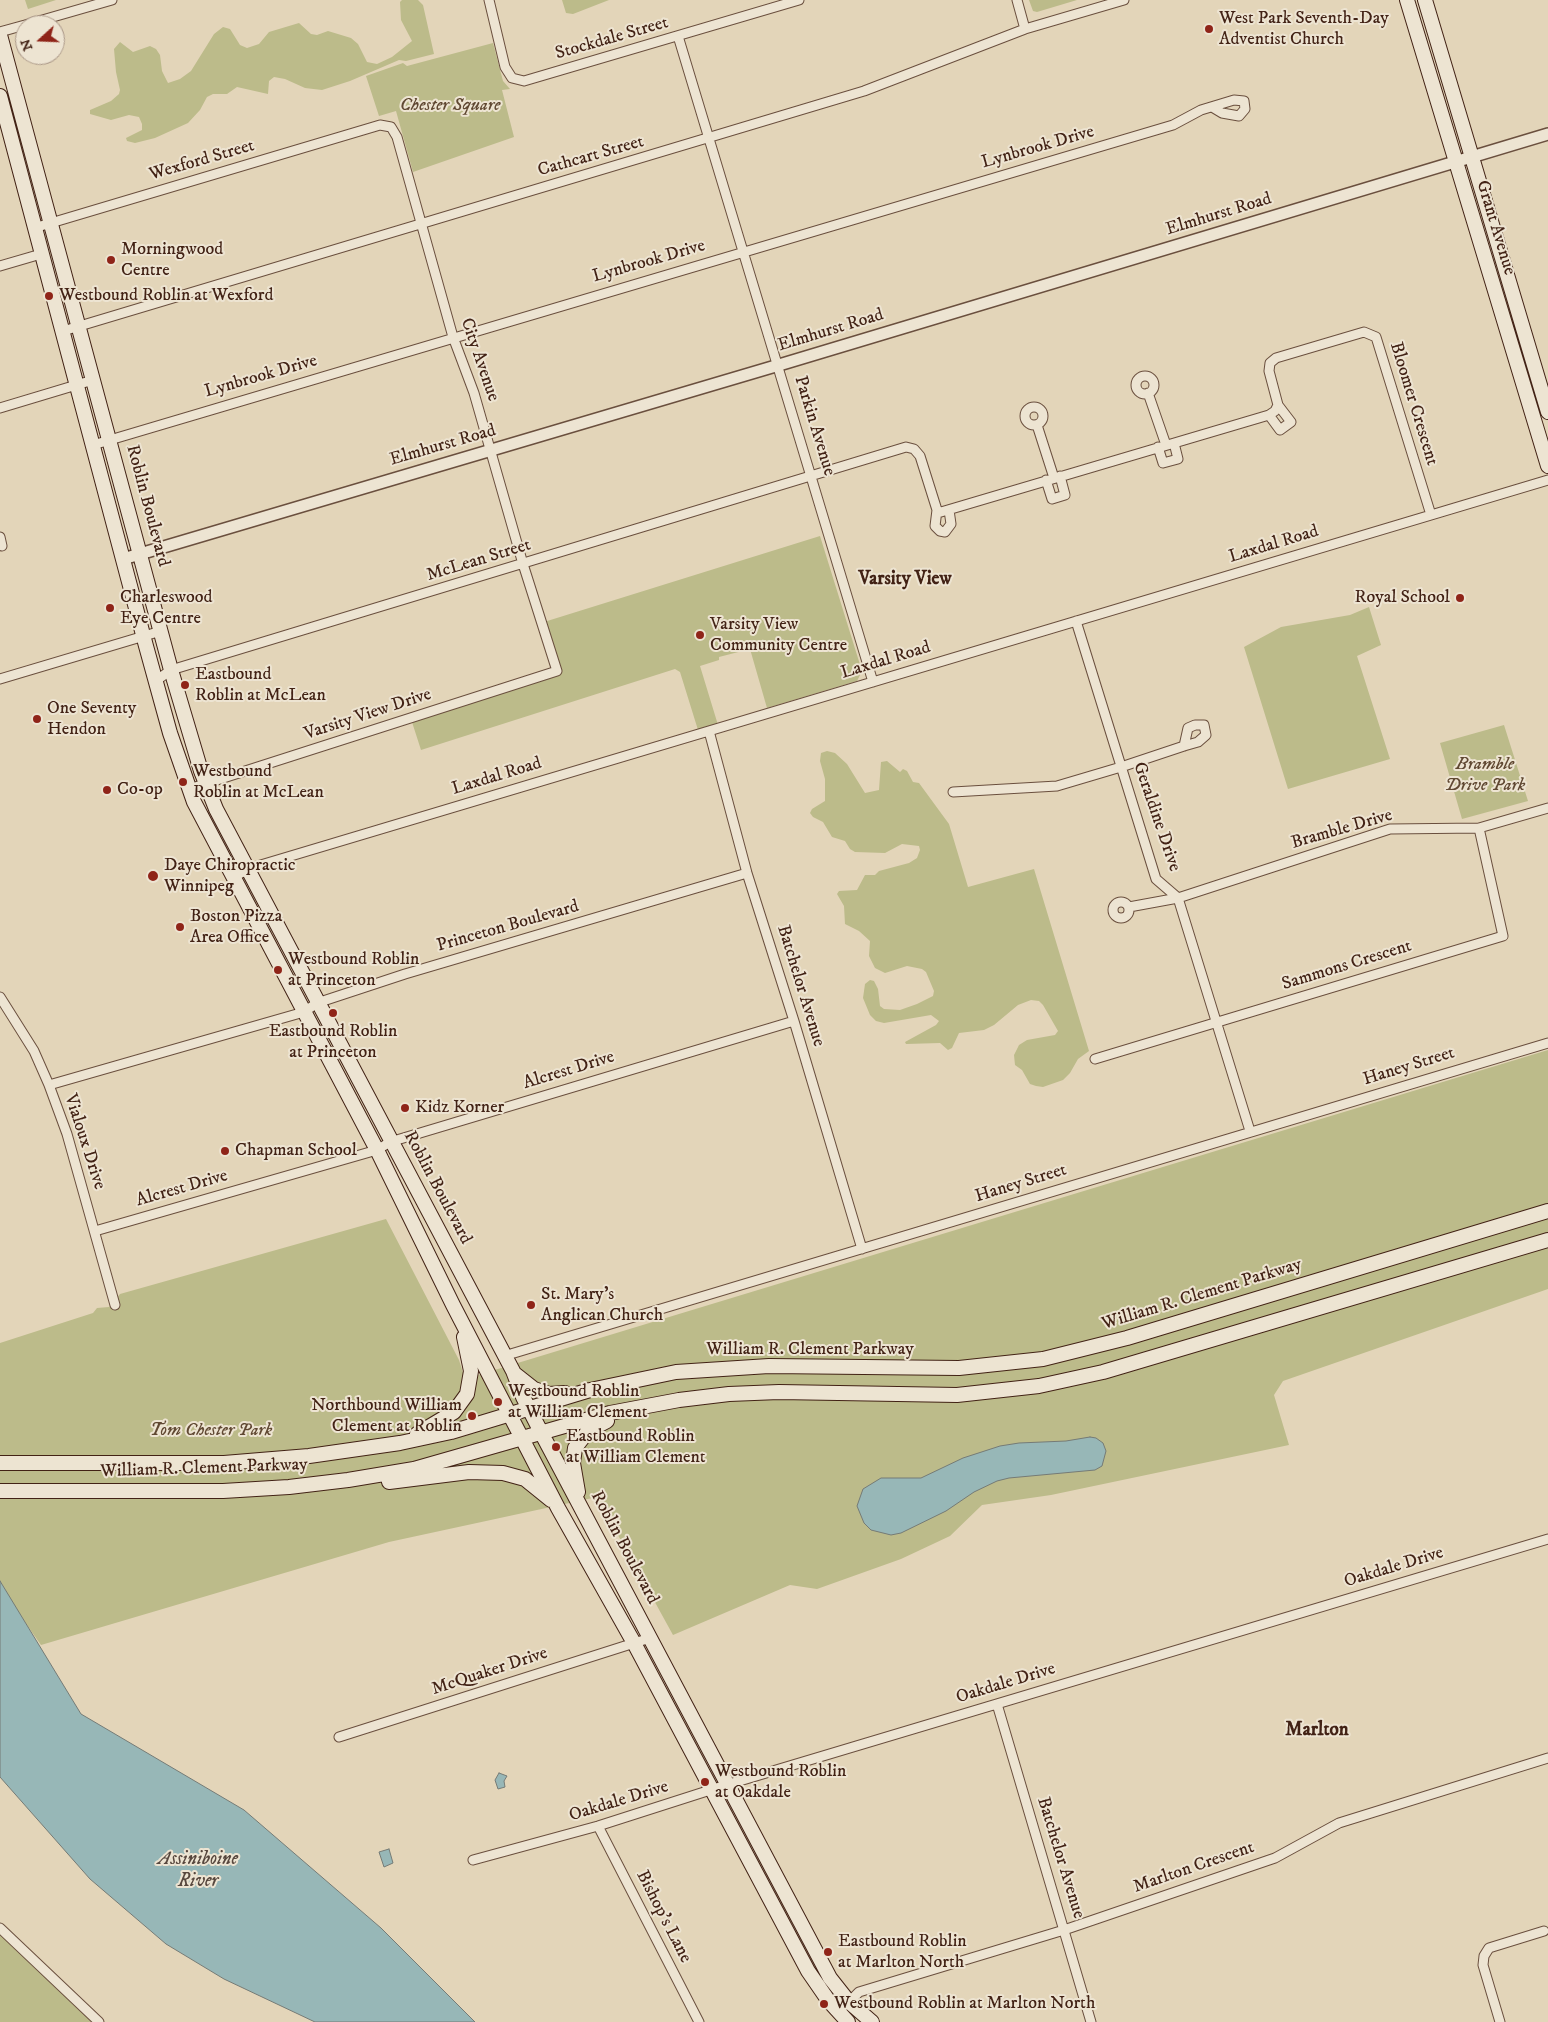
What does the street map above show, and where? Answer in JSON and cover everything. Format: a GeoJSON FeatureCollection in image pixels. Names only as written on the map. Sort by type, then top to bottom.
{"type":"FeatureCollection","features":[{"type":"Feature","properties":{"kind":"main road","name":"Grant Avenue"},"geometry":{"type":"LineString","coordinates":[[1408,0],[1548,466]]}},
{"type":"Feature","properties":{"kind":"main road","name":"Grant Avenue"},"geometry":{"type":"LineString","coordinates":[[1425,0],[1548,412]]}},
{"type":"Feature","properties":{"kind":"main road","name":"Roblin Boulevard"},"geometry":{"type":"LineString","coordinates":[[0,33],[49,224],[110,440],[171,670],[206,784],[216,809],[390,1142],[513,1371],[529,1409],[580,1503],[726,1785],[830,1978],[848,2002],[872,2022]]}},
{"type":"Feature","properties":{"kind":"main road","name":"Roblin Boulevard"},"geometry":{"type":"LineString","coordinates":[[0,96],[143,636],[157,680],[170,732],[189,790],[200,815],[377,1150],[558,1508],[634,1643],[808,1971],[828,2000],[848,2022]]}},
{"type":"Feature","properties":{"kind":"main road"},"geometry":{"type":"LineString","coordinates":[[1508,333],[1523,330]]}},
{"type":"Feature","properties":{"kind":"main road","name":"William R. Clement Parkway"},"geometry":{"type":"LineString","coordinates":[[7,1463],[224,1463],[309,1456],[400,1443],[529,1409],[590,1390],[676,1372],[769,1366],[959,1368],[1043,1358],[1134,1336],[1548,1211]]}},
{"type":"Feature","properties":{"kind":"main road","name":"William R. Clement Parkway"},"geometry":{"type":"LineString","coordinates":[[0,1491],[223,1491],[290,1487],[356,1479],[414,1469],[629,1409],[679,1400],[729,1394],[779,1392],[957,1395],[1006,1391],[1059,1383],[1145,1360],[1548,1240]]}},
{"type":"Feature","properties":{"kind":"main road"},"geometry":{"type":"LineString","coordinates":[[400,1443],[454,1412],[467,1394],[470,1381],[470,1359],[454,1305]]}},
{"type":"Feature","properties":{"kind":"main road"},"geometry":{"type":"LineString","coordinates":[[513,1371],[534,1389],[549,1394],[590,1390]]}},
{"type":"Feature","properties":{"kind":"main road"},"geometry":{"type":"LineString","coordinates":[[580,1503],[573,1463],[578,1442],[588,1431],[629,1409]]}},
{"type":"Feature","properties":{"kind":"main road"},"geometry":{"type":"LineString","coordinates":[[356,1479],[382,1483],[469,1472],[503,1473],[525,1479],[558,1508]]}},
{"type":"Feature","properties":{"kind":"street"},"geometry":{"type":"LineString","coordinates":[[60,15],[112,0]]}},
{"type":"Feature","properties":{"kind":"street","name":"Stockdale Street"},"geometry":{"type":"LineString","coordinates":[[489,0],[505,67],[512,78],[524,81],[799,0]]}},
{"type":"Feature","properties":{"kind":"street"},"geometry":{"type":"LineString","coordinates":[[1017,0],[1025,29]]}},
{"type":"Feature","properties":{"kind":"street","name":"Cathcart Street"},"geometry":{"type":"LineString","coordinates":[[63,331],[422,222],[710,139],[864,92],[1025,29],[1124,0]]}},
{"type":"Feature","properties":{"kind":"street"},"geometry":{"type":"LineString","coordinates":[[0,33],[15,28]]}},
{"type":"Feature","properties":{"kind":"street","name":"Parkin Avenue"},"geometry":{"type":"LineString","coordinates":[[678,36],[873,682]]}},
{"type":"Feature","properties":{"kind":"street","name":"Lynbrook Drive"},"geometry":{"type":"LineString","coordinates":[[93,445],[1173,125],[1201,110],[1212,107]]}},
{"type":"Feature","properties":{"kind":"street","name":"Wexford Street"},"geometry":{"type":"LineString","coordinates":[[34,228],[380,126]]}},
{"type":"Feature","properties":{"kind":"street","name":"City Avenue"},"geometry":{"type":"LineString","coordinates":[[380,126],[391,127],[397,136],[453,337],[474,393],[523,564],[557,671]]}},
{"type":"Feature","properties":{"kind":"street","name":"Elmhurst Road"},"geometry":{"type":"LineString","coordinates":[[123,558],[778,365],[1548,134]]}},
{"type":"Feature","properties":{"kind":"street"},"geometry":{"type":"LineString","coordinates":[[0,266],[41,254]]}},
{"type":"Feature","properties":{"kind":"street","name":"Bloomer Crescent"},"geometry":{"type":"LineString","coordinates":[[1268,415],[1280,430],[1291,422],[1278,405],[1269,371],[1270,363],[1276,358],[1364,332],[1376,337],[1431,515]]}},
{"type":"Feature","properties":{"kind":"street"},"geometry":{"type":"LineString","coordinates":[[0,408],[93,380]]}},
{"type":"Feature","properties":{"kind":"street"},"geometry":{"type":"LineString","coordinates":[[1148,393],[1166,445]]}},
{"type":"Feature","properties":{"kind":"street"},"geometry":{"type":"LineString","coordinates":[[937,510],[941,512],[949,510],[1268,415],[1275,411],[1278,405]]}},
{"type":"Feature","properties":{"kind":"street"},"geometry":{"type":"LineString","coordinates":[[1037,425],[1053,478]]}},
{"type":"Feature","properties":{"kind":"street"},"geometry":{"type":"LineString","coordinates":[[812,476],[906,448],[914,449],[920,456],[937,510],[935,526],[940,531],[945,532],[951,524],[949,510]]}},
{"type":"Feature","properties":{"kind":"street","name":"McLean Street"},"geometry":{"type":"LineString","coordinates":[[157,680],[171,670],[812,476]]}},
{"type":"Feature","properties":{"kind":"street","name":"Laxdal Road"},"geometry":{"type":"LineString","coordinates":[[234,877],[248,870],[1548,480]]}},
{"type":"Feature","properties":{"kind":"street","name":"Geraldine Drive"},"geometry":{"type":"LineString","coordinates":[[1076,621],[1156,879],[1178,898],[1250,1131]]}},
{"type":"Feature","properties":{"kind":"street"},"geometry":{"type":"LineString","coordinates":[[0,679],[161,631]]}},
{"type":"Feature","properties":{"kind":"street","name":"Varsity View Drive"},"geometry":{"type":"LineString","coordinates":[[189,790],[557,671]]}},
{"type":"Feature","properties":{"kind":"street","name":"Batchelor Avenue"},"geometry":{"type":"LineString","coordinates":[[709,731],[747,873],[794,1021],[862,1249]]}},
{"type":"Feature","properties":{"kind":"street"},"geometry":{"type":"LineString","coordinates":[[953,792],[1057,786],[1184,746]]}},
{"type":"Feature","properties":{"kind":"street","name":"Bramble Drive"},"geometry":{"type":"LineString","coordinates":[[1129,907],[1178,898],[1390,829],[1479,828],[1548,808]]}},
{"type":"Feature","properties":{"kind":"street","name":"Sammons Crescent"},"geometry":{"type":"LineString","coordinates":[[1095,1059],[1503,936],[1479,828]]}},
{"type":"Feature","properties":{"kind":"street","name":"Princeton Boulevard"},"geometry":{"type":"LineString","coordinates":[[49,1085],[304,1012],[317,1002],[747,873]]}},
{"type":"Feature","properties":{"kind":"street","name":"Vialoux Drive"},"geometry":{"type":"LineString","coordinates":[[0,997],[32,1047],[49,1085],[67,1134],[116,1305]]}},
{"type":"Feature","properties":{"kind":"street","name":"Alcrest Drive"},"geometry":{"type":"LineString","coordinates":[[95,1231],[377,1150],[390,1142],[794,1021]]}},
{"type":"Feature","properties":{"kind":"street","name":"Haney Street"},"geometry":{"type":"LineString","coordinates":[[504,1356],[1548,1043]]}},
{"type":"Feature","properties":{"kind":"street","name":"Oakdale Drive"},"geometry":{"type":"LineString","coordinates":[[474,1860],[598,1826],[726,1785],[1548,1539]]}},
{"type":"Feature","properties":{"kind":"street","name":"McQuaker Drive"},"geometry":{"type":"LineString","coordinates":[[339,1738],[650,1638]]}},
{"type":"Feature","properties":{"kind":"street","name":"Batchelor Avenue"},"geometry":{"type":"LineString","coordinates":[[996,1704],[1091,2022]]}},
{"type":"Feature","properties":{"kind":"street","name":"Marlton Crescent"},"geometry":{"type":"LineString","coordinates":[[848,2002],[858,1992],[1064,1930],[1275,1858],[1339,1824],[1548,1758]]}},
{"type":"Feature","properties":{"kind":"street","name":"Bishop's Lane"},"geometry":{"type":"LineString","coordinates":[[598,1826],[699,2022]]}},
{"type":"Feature","properties":{"kind":"street"},"geometry":{"type":"LineString","coordinates":[[0,1928],[99,2022]]}},
{"type":"Feature","properties":{"kind":"street"},"geometry":{"type":"LineString","coordinates":[[1500,2022],[1483,1964],[1484,1956],[1489,1948],[1544,1931]]}},
{"type":"Feature","properties":{"kind":"green space"},"geometry":{"type":"Polygon","coordinates":[[[25,0],[56,0],[28,9],[25,0]]]}},
{"type":"Feature","properties":{"kind":"green space"},"geometry":{"type":"Polygon","coordinates":[[[402,0],[418,0],[423,5],[434,54],[406,61],[399,60],[350,81],[322,90],[305,88],[285,79],[274,77],[269,81],[268,94],[237,87],[227,94],[213,94],[207,97],[200,110],[188,123],[155,138],[135,143],[127,141],[126,138],[142,130],[139,117],[129,115],[111,120],[90,114],[90,110],[111,101],[119,94],[114,49],[120,42],[133,52],[150,46],[156,49],[160,55],[162,71],[168,83],[180,79],[191,71],[214,34],[223,27],[230,29],[240,45],[247,48],[259,44],[269,32],[299,23],[311,34],[317,35],[328,31],[351,38],[358,44],[367,62],[377,64],[392,57],[412,41],[401,20],[400,2],[402,0]]]}},
{"type":"Feature","properties":{"kind":"green space"},"geometry":{"type":"Polygon","coordinates":[[[562,0],[609,0],[573,14],[566,13],[562,0]]]}},
{"type":"Feature","properties":{"kind":"green space"},"geometry":{"type":"Polygon","coordinates":[[[1029,0],[1077,0],[1037,12],[1033,11],[1029,0]]]}},
{"type":"Feature","properties":{"kind":"green space","name":"Chester Square"},"geometry":{"type":"Polygon","coordinates":[[[493,43],[503,81],[510,89],[502,90],[514,137],[413,172],[396,111],[379,116],[366,76],[403,63],[407,66],[493,43]]]}},
{"type":"Feature","properties":{"kind":"green space","name":"Varsity View Community Centre"},"geometry":{"type":"Polygon","coordinates":[[[820,536],[862,671],[857,681],[767,708],[750,649],[719,657],[719,660],[700,666],[718,725],[698,730],[680,672],[675,669],[421,750],[412,722],[560,672],[544,622],[820,536]]]}},
{"type":"Feature","properties":{"kind":"green space"},"geometry":{"type":"Polygon","coordinates":[[[1369,607],[1381,645],[1357,656],[1390,759],[1288,789],[1244,647],[1281,627],[1350,615],[1369,607]]]}},
{"type":"Feature","properties":{"kind":"green space","name":"Bramble Drive Park"},"geometry":{"type":"Polygon","coordinates":[[[1504,725],[1528,801],[1462,819],[1440,743],[1504,725]]]}},
{"type":"Feature","properties":{"kind":"green space"},"geometry":{"type":"Polygon","coordinates":[[[827,751],[835,753],[847,764],[865,793],[879,790],[881,762],[887,761],[900,772],[903,769],[907,771],[913,782],[919,783],[949,824],[968,887],[1034,869],[1089,1051],[1078,1059],[1070,1073],[1063,1080],[1043,1087],[1036,1086],[1030,1084],[1022,1070],[1015,1065],[1014,1055],[1019,1045],[1027,1040],[1055,1035],[1058,1031],[1039,1001],[1031,1000],[1018,1005],[994,1025],[984,1030],[959,1033],[952,1048],[948,1050],[940,1043],[906,1044],[905,1042],[936,1025],[939,1021],[931,1015],[884,1023],[876,1021],[870,1015],[863,998],[865,984],[870,980],[874,981],[878,989],[880,1006],[884,1009],[900,1010],[917,1004],[933,996],[934,991],[926,972],[922,969],[907,966],[885,973],[875,968],[869,956],[870,941],[859,931],[845,924],[844,906],[837,894],[839,891],[857,890],[865,875],[875,875],[879,871],[909,863],[917,858],[920,850],[919,846],[902,844],[885,853],[855,852],[850,849],[845,841],[832,837],[823,822],[813,817],[810,813],[812,809],[825,801],[825,779],[820,761],[821,753],[827,751]]]}},
{"type":"Feature","properties":{"kind":"green space","name":"Tom Chester Park"},"geometry":{"type":"Polygon","coordinates":[[[1548,1050],[1548,1289],[1283,1381],[1274,1395],[1289,1445],[1051,1495],[982,1505],[950,1536],[901,1559],[817,1589],[790,1585],[673,1635],[597,1497],[389,1542],[41,1645],[15,1608],[0,1581],[0,1343],[93,1313],[97,1308],[109,1307],[120,1294],[386,1219],[459,1360],[465,1379],[1548,1050]]]}},
{"type":"Feature","properties":{"kind":"green space"},"geometry":{"type":"Polygon","coordinates":[[[0,1928],[99,2022],[0,2022],[0,1928]]]}},
{"type":"Feature","properties":{"kind":"water"},"geometry":{"type":"Polygon","coordinates":[[[1090,1437],[1096,1438],[1103,1443],[1106,1451],[1102,1466],[1095,1470],[1009,1478],[997,1481],[974,1492],[946,1511],[901,1533],[891,1535],[871,1530],[864,1523],[857,1506],[863,1489],[881,1478],[921,1478],[963,1458],[1000,1446],[1019,1443],[1066,1441],[1090,1437]]]}},
{"type":"Feature","properties":{"kind":"water","name":"Assiniboine River"},"geometry":{"type":"Polygon","coordinates":[[[0,1581],[81,1714],[244,1810],[381,1928],[475,2022],[315,2022],[224,1979],[166,1944],[90,1879],[0,1777],[0,1581]]]}},
{"type":"Feature","properties":{"kind":"water"},"geometry":{"type":"Polygon","coordinates":[[[499,1773],[507,1776],[504,1781],[505,1787],[498,1789],[495,1780],[499,1773]]]}},
{"type":"Feature","properties":{"kind":"water"},"geometry":{"type":"Polygon","coordinates":[[[389,1849],[393,1863],[384,1867],[379,1852],[389,1849]]]}},
{"type":"Feature","properties":{"kind":"place","name":"West Park Seventh-Day Adventist Church"},"geometry":{"type":"Point","coordinates":[1209,29]}},
{"type":"Feature","properties":{"kind":"place","name":"Morningwood Centre"},"geometry":{"type":"Point","coordinates":[111,260]}},
{"type":"Feature","properties":{"kind":"place","name":"Westbound Roblin at Wexford"},"geometry":{"type":"Point","coordinates":[49,296]}},
{"type":"Feature","properties":{"kind":"place","name":"Royal School"},"geometry":{"type":"Point","coordinates":[1460,598]}},
{"type":"Feature","properties":{"kind":"place","name":"Charleswood Eye Centre"},"geometry":{"type":"Point","coordinates":[110,608]}},
{"type":"Feature","properties":{"kind":"place","name":"Varsity View Community Centre"},"geometry":{"type":"Point","coordinates":[700,635]}},
{"type":"Feature","properties":{"kind":"place","name":"Eastbound Roblin at McLean"},"geometry":{"type":"Point","coordinates":[185,685]}},
{"type":"Feature","properties":{"kind":"place","name":"One Seventy Hendon"},"geometry":{"type":"Point","coordinates":[37,719]}},
{"type":"Feature","properties":{"kind":"place","name":"Westbound Roblin at McLean"},"geometry":{"type":"Point","coordinates":[183,782]}},
{"type":"Feature","properties":{"kind":"place","name":"Co-op"},"geometry":{"type":"Point","coordinates":[107,790]}},
{"type":"Feature","properties":{"kind":"place","name":"Daye Chiropractic Winnipeg"},"geometry":{"type":"Point","coordinates":[153,876]}},
{"type":"Feature","properties":{"kind":"place","name":"Boston Pizza Area Office"},"geometry":{"type":"Point","coordinates":[180,927]}},
{"type":"Feature","properties":{"kind":"place","name":"Westbound Roblin at Princeton"},"geometry":{"type":"Point","coordinates":[278,970]}},
{"type":"Feature","properties":{"kind":"place","name":"Eastbound Roblin at Princeton"},"geometry":{"type":"Point","coordinates":[333,1013]}},
{"type":"Feature","properties":{"kind":"place","name":"Kidz Korner"},"geometry":{"type":"Point","coordinates":[405,1108]}},
{"type":"Feature","properties":{"kind":"place","name":"Chapman School"},"geometry":{"type":"Point","coordinates":[225,1151]}},
{"type":"Feature","properties":{"kind":"place","name":"St. Mary's Anglican Church"},"geometry":{"type":"Point","coordinates":[531,1305]}},
{"type":"Feature","properties":{"kind":"place","name":"Westbound Roblin at William Clement"},"geometry":{"type":"Point","coordinates":[498,1402]}},
{"type":"Feature","properties":{"kind":"place","name":"Northbound William Clement at Roblin"},"geometry":{"type":"Point","coordinates":[472,1416]}},
{"type":"Feature","properties":{"kind":"place","name":"Eastbound Roblin at William Clement"},"geometry":{"type":"Point","coordinates":[556,1447]}},
{"type":"Feature","properties":{"kind":"place","name":"Westbound Roblin at Oakdale"},"geometry":{"type":"Point","coordinates":[705,1782]}},
{"type":"Feature","properties":{"kind":"place","name":"Eastbound Roblin at Marlton North"},"geometry":{"type":"Point","coordinates":[828,1952]}},
{"type":"Feature","properties":{"kind":"place","name":"Westbound Roblin at Marlton North"},"geometry":{"type":"Point","coordinates":[824,2004]}},
{"type":"Feature","properties":{"kind":"district","name":"Varsity View"},"geometry":{"type":"Point","coordinates":[905,580]}},
{"type":"Feature","properties":{"kind":"district","name":"Marlton"},"geometry":{"type":"Point","coordinates":[1317,1731]}}]}
